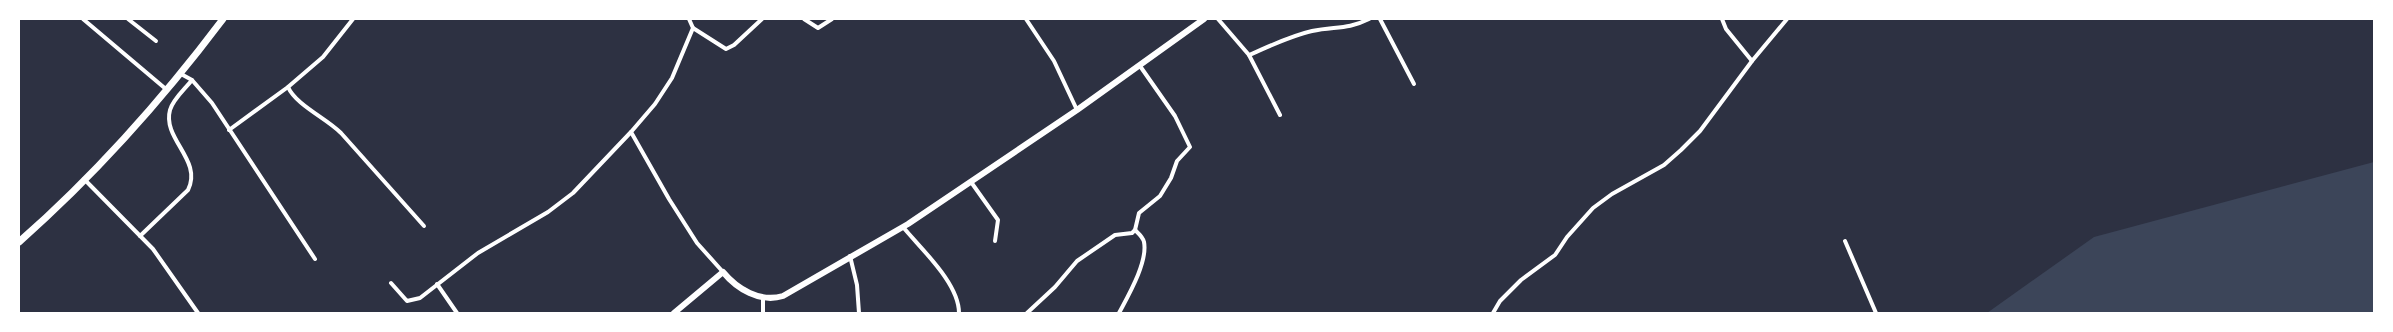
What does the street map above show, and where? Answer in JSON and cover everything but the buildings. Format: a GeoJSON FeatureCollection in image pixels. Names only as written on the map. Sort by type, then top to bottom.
{"type":"FeatureCollection","features":[{"type":"Feature","properties":{"kind":"main road"},"geometry":{"type":"LineString","coordinates":[[20,241],[135,128],[168,91],[223,19]]}},
{"type":"Feature","properties":{"kind":"street"},"geometry":{"type":"LineString","coordinates":[[83,19],[168,91]]}},
{"type":"Feature","properties":{"kind":"street"},"geometry":{"type":"LineString","coordinates":[[128,19],[156,40]]}},
{"type":"Feature","properties":{"kind":"street"},"geometry":{"type":"LineString","coordinates":[[229,130],[288,87],[323,56],[354,19]]}},
{"type":"Feature","properties":{"kind":"street"},"geometry":{"type":"LineString","coordinates":[[689,19],[694,28],[726,49],[734,45],[762,19]]}},
{"type":"Feature","properties":{"kind":"street"},"geometry":{"type":"LineString","coordinates":[[804,19],[818,28],[832,19]]}},
{"type":"Feature","properties":{"kind":"street"},"geometry":{"type":"LineString","coordinates":[[1026,19],[1054,61],[1077,110]]}},
{"type":"Feature","properties":{"kind":"street"},"geometry":{"type":"LineString","coordinates":[[631,132],[697,243],[722,272],[737,286],[763,298],[783,296],[850,256],[903,227],[1077,110],[1204,19]]}},
{"type":"Feature","properties":{"kind":"street"},"geometry":{"type":"LineString","coordinates":[[1218,19],[1249,55],[1280,115]]}},
{"type":"Feature","properties":{"kind":"street"},"geometry":{"type":"LineString","coordinates":[[1249,55],[1293,36],[1327,29],[1353,27],[1369,19]]}},
{"type":"Feature","properties":{"kind":"street"},"geometry":{"type":"LineString","coordinates":[[1380,19],[1414,84]]}},
{"type":"Feature","properties":{"kind":"street"},"geometry":{"type":"LineString","coordinates":[[1722,19],[1726,29],[1752,61]]}},
{"type":"Feature","properties":{"kind":"street"},"geometry":{"type":"LineString","coordinates":[[1493,313],[1500,301],[1525,277],[1555,255],[1567,237],[1592,208],[1612,194],[1664,165],[1700,131],[1752,61],[1787,19]]}},
{"type":"Feature","properties":{"kind":"street"},"geometry":{"type":"LineString","coordinates":[[391,283],[404,298],[412,302],[426,294],[478,253],[548,212],[572,193],[631,132],[654,104],[672,78],[694,28]]}},
{"type":"Feature","properties":{"kind":"street"},"geometry":{"type":"LineString","coordinates":[[1027,313],[1055,287],[1077,261],[1115,235],[1132,233],[1135,230],[1139,213],[1160,196],[1168,184],[1177,161],[1190,147],[1175,116],[1140,66]]}},
{"type":"Feature","properties":{"kind":"street"},"geometry":{"type":"LineString","coordinates":[[181,74],[192,80],[203,91],[315,259]]}},
{"type":"Feature","properties":{"kind":"street"},"geometry":{"type":"LineString","coordinates":[[140,236],[188,190],[192,182],[191,168],[169,122],[173,104],[192,80]]}},
{"type":"Feature","properties":{"kind":"street"},"geometry":{"type":"LineString","coordinates":[[288,87],[292,96],[330,122],[341,133],[424,226]]}},
{"type":"Feature","properties":{"kind":"street"},"geometry":{"type":"LineString","coordinates":[[84,179],[140,236],[178,283],[198,313]]}},
{"type":"Feature","properties":{"kind":"street"},"geometry":{"type":"LineString","coordinates":[[971,182],[998,220],[995,241]]}},
{"type":"Feature","properties":{"kind":"street"},"geometry":{"type":"LineString","coordinates":[[903,227],[952,287],[957,300],[959,313]]}},
{"type":"Feature","properties":{"kind":"street"},"geometry":{"type":"LineString","coordinates":[[1119,313],[1139,269],[1145,248],[1143,240],[1135,230]]}},
{"type":"Feature","properties":{"kind":"street"},"geometry":{"type":"LineString","coordinates":[[1845,241],[1876,313]]}},
{"type":"Feature","properties":{"kind":"street"},"geometry":{"type":"LineString","coordinates":[[850,256],[857,285],[859,313]]}},
{"type":"Feature","properties":{"kind":"street"},"geometry":{"type":"LineString","coordinates":[[674,313],[722,272]]}},
{"type":"Feature","properties":{"kind":"street"},"geometry":{"type":"LineString","coordinates":[[437,284],[457,313]]}},
{"type":"Feature","properties":{"kind":"street"},"geometry":{"type":"LineString","coordinates":[[763,298],[763,313]]}},
{"type":"Feature","properties":{"kind":"shaded area"},"geometry":{"type":"Polygon","coordinates":[[[2374,162],[2374,313],[1987,313],[2094,237],[2374,162]]]}}]}
